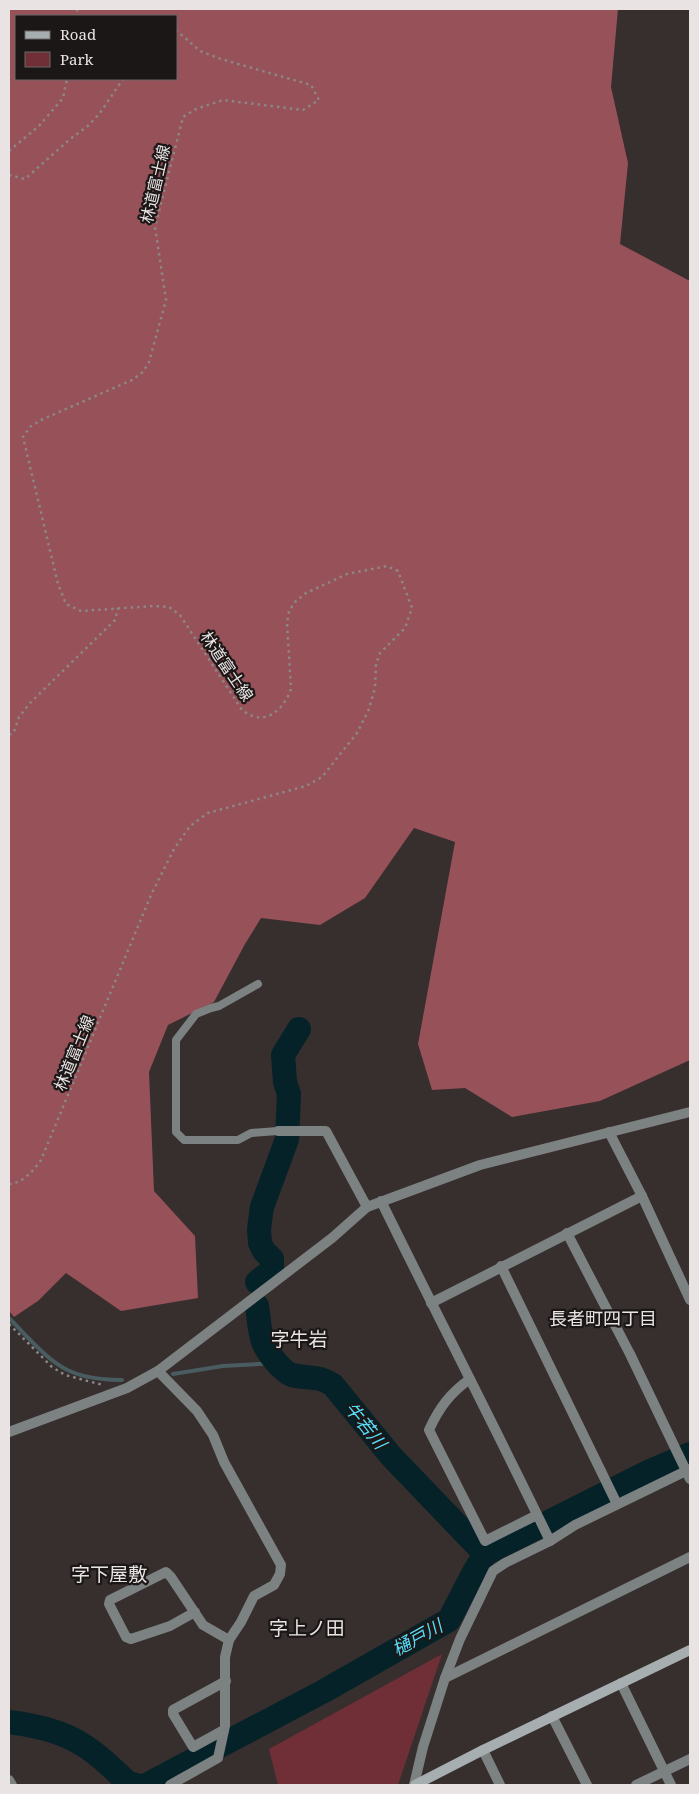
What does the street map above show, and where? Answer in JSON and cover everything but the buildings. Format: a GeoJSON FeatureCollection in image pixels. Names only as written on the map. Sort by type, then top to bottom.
{"type":"FeatureCollection","features":[{"type":"Feature","properties":{"kind":"street"},"geometry":{"type":"LineString","coordinates":[[9,1432],[127,1388],[158,1371],[332,1238],[367,1207],[480,1166],[690,1112]]}},
{"type":"Feature","properties":{"kind":"street"},"geometry":{"type":"LineString","coordinates":[[278,1131],[326,1130],[367,1207]]}},
{"type":"Feature","properties":{"kind":"street"},"geometry":{"type":"LineString","coordinates":[[608,1132],[642,1196],[690,1300]]}},
{"type":"Feature","properties":{"kind":"street"},"geometry":{"type":"LineString","coordinates":[[431,1303],[642,1196]]}},
{"type":"Feature","properties":{"kind":"street"},"geometry":{"type":"LineString","coordinates":[[381,1201],[550,1541]]}},
{"type":"Feature","properties":{"kind":"street"},"geometry":{"type":"LineString","coordinates":[[415,1785],[423,1746],[444,1678],[460,1639],[494,1571],[505,1563],[550,1541],[575,1525],[617,1504],[689,1473],[567,1233]]}},
{"type":"Feature","properties":{"kind":"street"},"geometry":{"type":"LineString","coordinates":[[501,1266],[617,1504]]}},
{"type":"Feature","properties":{"kind":"street"},"geometry":{"type":"LineString","coordinates":[[158,1371],[197,1411],[213,1435],[229,1471],[281,1565],[280,1574],[274,1586],[254,1596],[229,1640],[226,1657],[224,1734],[218,1758],[170,1785]]}},
{"type":"Feature","properties":{"kind":"street"},"geometry":{"type":"LineString","coordinates":[[470,1379],[462,1384],[439,1408],[429,1430],[485,1541],[538,1516]]}},
{"type":"Feature","properties":{"kind":"street"},"geometry":{"type":"LineString","coordinates":[[444,1678],[690,1557]]}},
{"type":"Feature","properties":{"kind":"street"},"geometry":{"type":"LineString","coordinates":[[195,1612],[170,1626],[131,1639],[126,1637],[109,1604],[110,1600],[166,1572],[171,1577],[195,1612],[203,1625],[229,1640]]}},
{"type":"Feature","properties":{"kind":"street"},"geometry":{"type":"LineString","coordinates":[[415,1785],[552,1716],[690,1650]]}},
{"type":"Feature","properties":{"kind":"street"},"geometry":{"type":"LineString","coordinates":[[224,1734],[193,1748],[173,1714],[173,1710],[226,1681]]}},
{"type":"Feature","properties":{"kind":"street"},"geometry":{"type":"LineString","coordinates":[[621,1683],[671,1785]]}},
{"type":"Feature","properties":{"kind":"street"},"geometry":{"type":"LineString","coordinates":[[552,1716],[588,1785]]}},
{"type":"Feature","properties":{"kind":"street"},"geometry":{"type":"LineString","coordinates":[[483,1750],[500,1785]]}},
{"type":"Feature","properties":{"kind":"street"},"geometry":{"type":"LineString","coordinates":[[636,1785],[690,1759]]}},
{"type":"Feature","properties":{"kind":"street"},"geometry":{"type":"LineString","coordinates":[[9,1780],[12,1785]]}},
{"type":"Feature","properties":{"kind":"lane"},"geometry":{"type":"LineString","coordinates":[[258,984],[219,1006],[196,1014],[176,1040],[176,1132],[184,1140],[238,1140],[251,1134],[278,1131]]}},
{"type":"Feature","properties":{"kind":"path","name":"林道富士線"},"geometry":{"type":"LineString","coordinates":[[9,1184],[13,1184],[30,1174],[41,1160],[151,895],[174,849],[184,834],[190,826],[208,813],[306,786],[322,777],[357,733],[369,709],[375,688],[376,664],[380,654],[405,628],[412,608],[398,571],[387,566],[347,574],[306,593],[289,611],[287,623],[291,689],[288,698],[271,716],[254,717],[242,710],[180,615],[169,607],[154,606],[81,611],[66,604],[58,584],[23,437],[30,427],[41,420],[132,380],[143,372],[149,362],[166,300],[154,227],[183,117],[196,109],[223,100],[303,110],[319,100],[310,86],[200,51],[178,32]]}},
{"type":"Feature","properties":{"kind":"path"},"geometry":{"type":"LineString","coordinates":[[9,151],[39,126],[63,98],[67,80]]}},
{"type":"Feature","properties":{"kind":"path"},"geometry":{"type":"LineString","coordinates":[[9,175],[25,179],[100,114],[122,80]]}},
{"type":"Feature","properties":{"kind":"path"},"geometry":{"type":"LineString","coordinates":[[9,735],[14,732],[19,718],[30,703],[115,620],[118,608]]}},
{"type":"Feature","properties":{"kind":"path"},"geometry":{"type":"LineString","coordinates":[[9,1324],[52,1367],[65,1375],[105,1385],[109,1394]]}},
{"type":"Feature","properties":{"kind":"green space"},"geometry":{"type":"Polygon","coordinates":[[[442,1654],[398,1785],[278,1785],[269,1749],[442,1654]]]}},
{"type":"Feature","properties":{"kind":"shaded area"},"geometry":{"type":"Polygon","coordinates":[[[9,9],[618,9],[611,87],[628,163],[620,244],[690,281],[690,1060],[600,1101],[512,1117],[465,1088],[432,1090],[418,1044],[455,842],[414,828],[365,898],[320,925],[261,918],[214,1002],[168,1025],[149,1072],[154,1191],[195,1236],[198,1298],[121,1311],[66,1273],[38,1301],[14,1317],[9,1311],[9,9]]]}},
{"type":"Feature","properties":{"kind":"waterway","name":"牛若川"},"geometry":{"type":"LineString","coordinates":[[257,1282],[272,1270],[272,1259],[264,1251],[260,1243],[259,1229],[262,1207],[287,1139],[289,1094],[285,1082],[283,1055],[299,1029]]}},
{"type":"Feature","properties":{"kind":"waterway","name":"牛若川"},"geometry":{"type":"LineString","coordinates":[[257,1306],[262,1340],[276,1362],[292,1375],[318,1378],[333,1385],[391,1456],[485,1554]]}},
{"type":"Feature","properties":{"kind":"waterway"},"geometry":{"type":"LineString","coordinates":[[9,1318],[32,1342],[63,1368],[88,1377],[122,1380]]}},
{"type":"Feature","properties":{"kind":"waterway"},"geometry":{"type":"LineString","coordinates":[[173,1374],[223,1366],[277,1363]]}},
{"type":"Feature","properties":{"kind":"waterway","name":"樋戸川"},"geometry":{"type":"LineString","coordinates":[[146,1785],[324,1691],[449,1620],[485,1554],[650,1471],[690,1454]]}},
{"type":"Feature","properties":{"kind":"waterway","name":"樋戸川"},"geometry":{"type":"LineString","coordinates":[[9,1722],[47,1729],[75,1740],[95,1753],[128,1783],[136,1785]]}},
{"type":"Feature","properties":{"kind":"district","name":"長者町四丁目"},"geometry":{"type":"Point","coordinates":[603,1318]}},
{"type":"Feature","properties":{"kind":"district","name":"字牛岩"},"geometry":{"type":"Point","coordinates":[299,1339]}},
{"type":"Feature","properties":{"kind":"district","name":"字下屋敷"},"geometry":{"type":"Point","coordinates":[109,1574]}},
{"type":"Feature","properties":{"kind":"district","name":"字上ノ田"},"geometry":{"type":"Point","coordinates":[307,1628]}}]}
